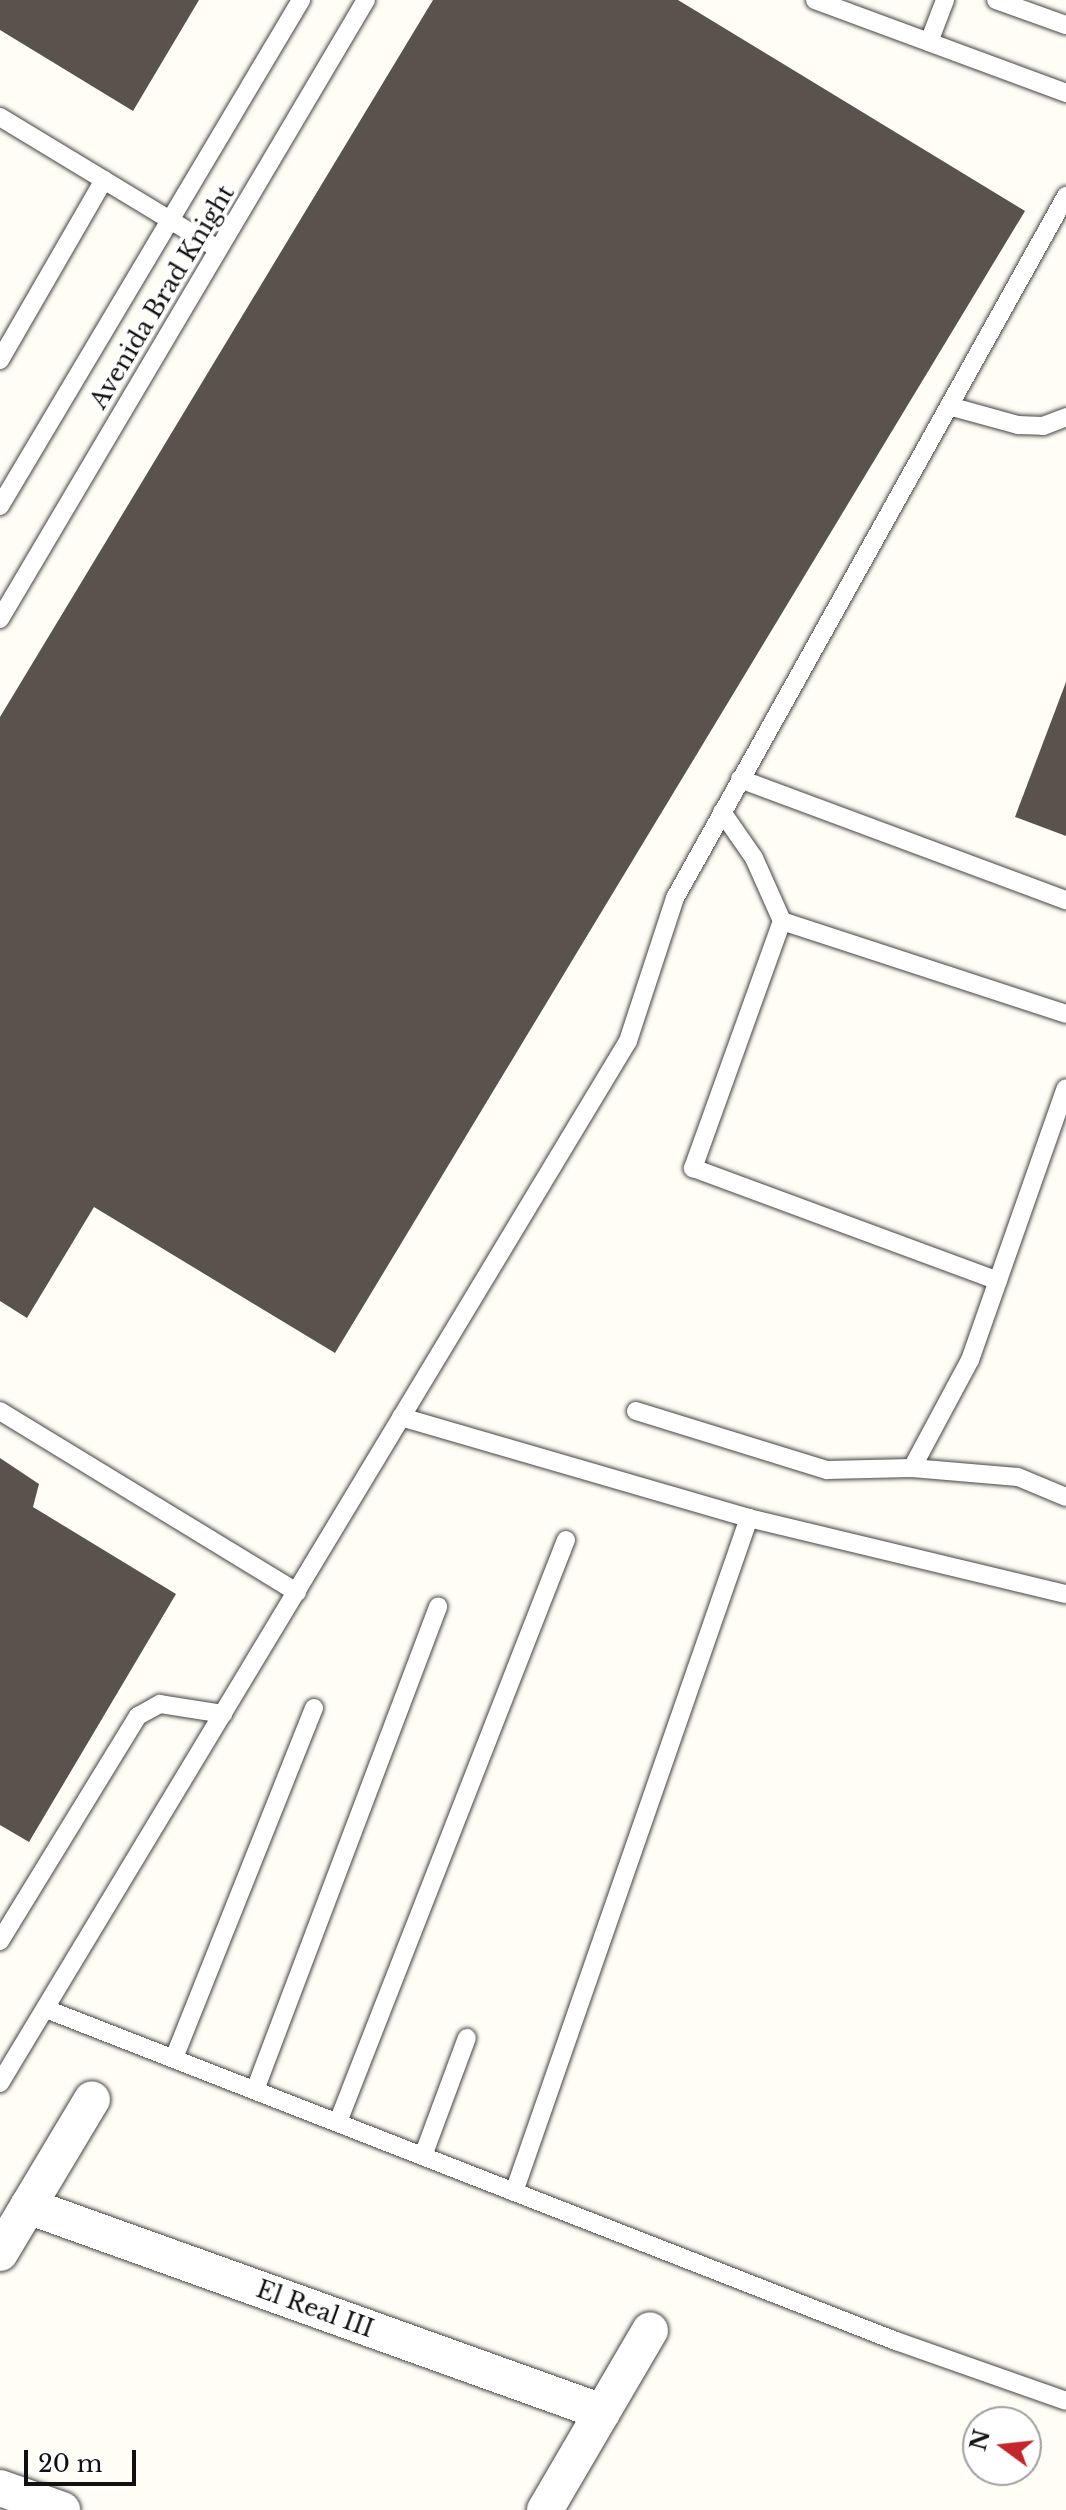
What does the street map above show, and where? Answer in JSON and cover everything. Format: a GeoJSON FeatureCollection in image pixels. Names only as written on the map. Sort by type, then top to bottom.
{"type":"FeatureCollection","features":[{"type":"Feature","properties":{"kind":"street"},"geometry":{"type":"LineString","coordinates":[[0,2253],[92,2099]]}},
{"type":"Feature","properties":{"kind":"street","name":"El Real III"},"geometry":{"type":"LineString","coordinates":[[28,2206],[602,2412]]}},
{"type":"Feature","properties":{"kind":"street"},"geometry":{"type":"LineString","coordinates":[[545,2510],[650,2330]]}},
{"type":"Feature","properties":{"kind":"street"},"geometry":{"type":"LineString","coordinates":[[0,2488],[62,2510]]}},
{"type":"Feature","properties":{"kind":"lane","name":"Avenida Brad Knight"},"geometry":{"type":"LineString","coordinates":[[0,506],[301,0]]}},
{"type":"Feature","properties":{"kind":"lane","name":"Avenida Brad Knight"},"geometry":{"type":"LineString","coordinates":[[0,619],[366,0]]}},
{"type":"Feature","properties":{"kind":"lane"},"geometry":{"type":"LineString","coordinates":[[815,0],[1066,93]]}},
{"type":"Feature","properties":{"kind":"lane"},"geometry":{"type":"LineString","coordinates":[[929,42],[945,0]]}},
{"type":"Feature","properties":{"kind":"lane"},"geometry":{"type":"LineString","coordinates":[[996,0],[1066,25]]}},
{"type":"Feature","properties":{"kind":"lane"},"geometry":{"type":"LineString","coordinates":[[0,117],[218,249]]}},
{"type":"Feature","properties":{"kind":"lane"},"geometry":{"type":"LineString","coordinates":[[0,360],[104,180]]}},
{"type":"Feature","properties":{"kind":"lane"},"geometry":{"type":"LineString","coordinates":[[0,2083],[628,1041],[675,898],[1066,196]]}},
{"type":"Feature","properties":{"kind":"lane"},"geometry":{"type":"LineString","coordinates":[[949,406],[1018,425],[1043,426],[1066,417]]}},
{"type":"Feature","properties":{"kind":"lane"},"geometry":{"type":"LineString","coordinates":[[740,779],[1066,900]]}},
{"type":"Feature","properties":{"kind":"lane"},"geometry":{"type":"LineString","coordinates":[[722,812],[754,858],[782,921],[693,1168],[998,1281]]}},
{"type":"Feature","properties":{"kind":"lane"},"geometry":{"type":"LineString","coordinates":[[782,921],[1066,1014]]}},
{"type":"Feature","properties":{"kind":"lane"},"geometry":{"type":"LineString","coordinates":[[912,1468],[970,1360],[1066,1088]]}},
{"type":"Feature","properties":{"kind":"lane"},"geometry":{"type":"LineString","coordinates":[[0,1411],[297,1592]]}},
{"type":"Feature","properties":{"kind":"lane"},"geometry":{"type":"LineString","coordinates":[[636,1411],[827,1470],[912,1468],[1018,1477],[1066,1497]]}},
{"type":"Feature","properties":{"kind":"lane"},"geometry":{"type":"LineString","coordinates":[[401,1417],[749,1518],[1066,1594]]}},
{"type":"Feature","properties":{"kind":"lane"},"geometry":{"type":"LineString","coordinates":[[514,2192],[749,1518]]}},
{"type":"Feature","properties":{"kind":"lane"},"geometry":{"type":"LineString","coordinates":[[338,2122],[566,1540]]}},
{"type":"Feature","properties":{"kind":"lane"},"geometry":{"type":"LineString","coordinates":[[255,2090],[438,1607]]}},
{"type":"Feature","properties":{"kind":"lane"},"geometry":{"type":"LineString","coordinates":[[0,1941],[138,1716],[160,1704],[223,1714]]}},
{"type":"Feature","properties":{"kind":"lane"},"geometry":{"type":"LineString","coordinates":[[174,2058],[314,1708]]}},
{"type":"Feature","properties":{"kind":"lane"},"geometry":{"type":"LineString","coordinates":[[46,2009],[896,2341],[1066,2401]]}},
{"type":"Feature","properties":{"kind":"lane"},"geometry":{"type":"LineString","coordinates":[[423,2156],[467,2038]]}},
{"type":"Feature","properties":{"kind":"building"},"geometry":{"type":"Polygon","coordinates":[[[0,0],[199,0],[133,111],[0,30],[0,0]]]}},
{"type":"Feature","properties":{"kind":"building"},"geometry":{"type":"Polygon","coordinates":[[[433,0],[678,0],[1025,211],[335,1353],[94,1207],[27,1318],[0,1301],[0,717],[433,0]]]}},
{"type":"Feature","properties":{"kind":"building"},"geometry":{"type":"Polygon","coordinates":[[[1066,682],[1066,836],[1015,817],[1066,682]]]}},
{"type":"Feature","properties":{"kind":"building"},"geometry":{"type":"Polygon","coordinates":[[[0,1458],[39,1484],[33,1507],[176,1594],[29,1842],[0,1825],[0,1458]]]}}]}
